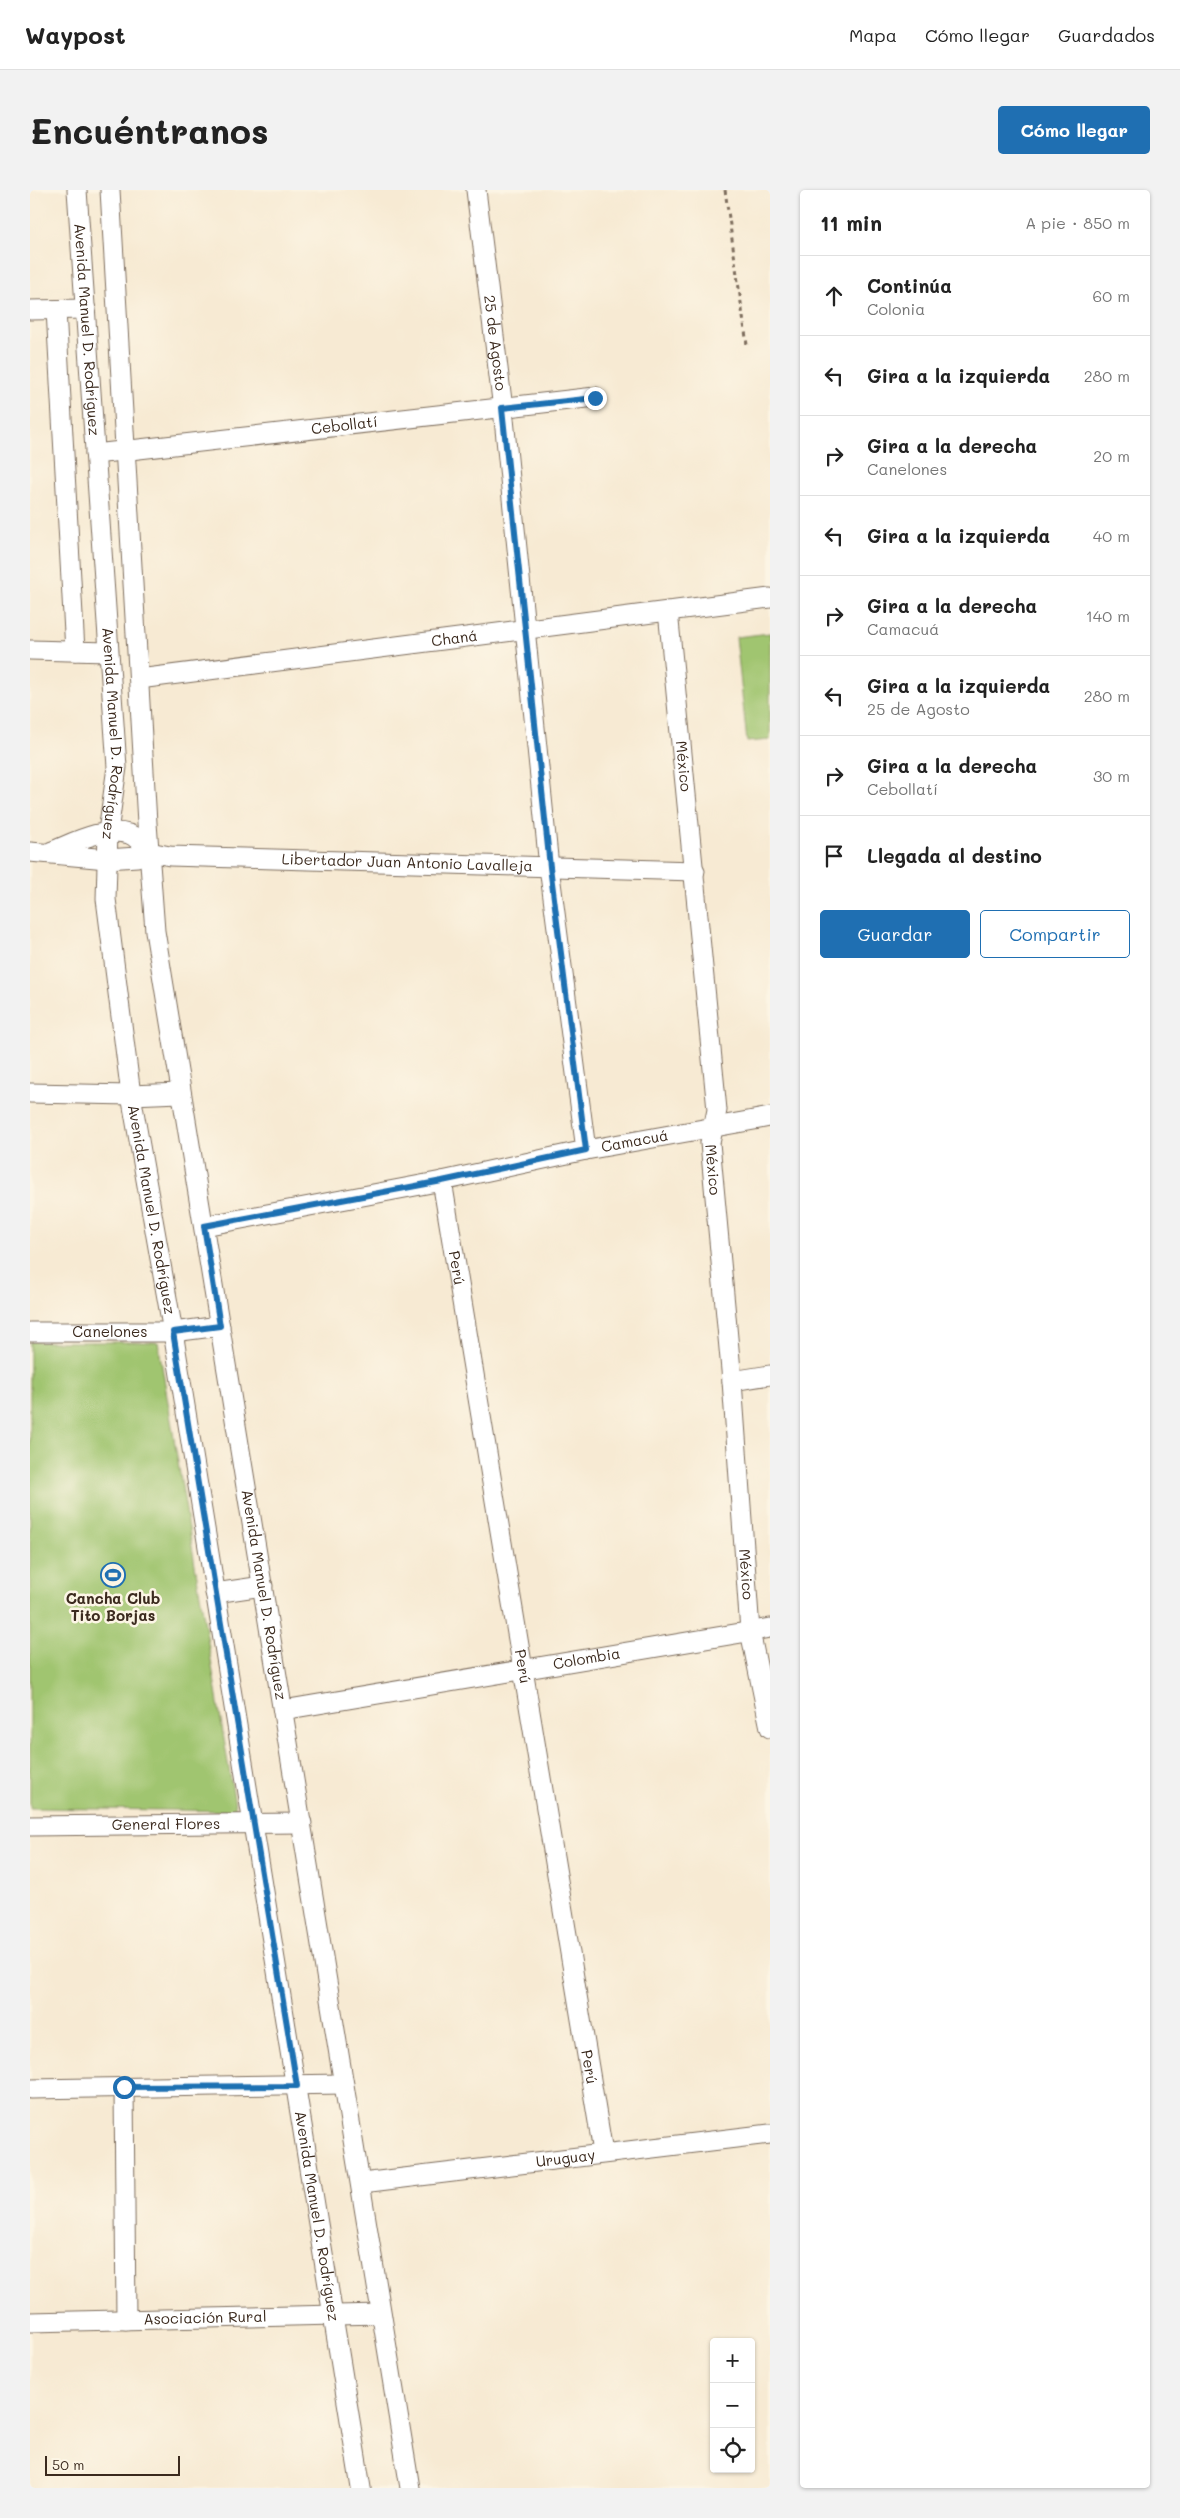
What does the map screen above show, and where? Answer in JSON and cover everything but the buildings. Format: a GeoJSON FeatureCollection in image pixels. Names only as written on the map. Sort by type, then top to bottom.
{"type":"FeatureCollection","features":[{"type":"Feature","properties":{"kind":"street","name":"Avenida Manuel D. Rodríguez"},"geometry":{"type":"LineString","coordinates":[[78,190],[117,767],[108,832],[106,899],[131,1095],[173,1332],[335,2316],[361,2488]]}},
{"type":"Feature","properties":{"kind":"street","name":"Avenida Manuel D. Rodríguez"},"geometry":{"type":"LineString","coordinates":[[110,190],[155,931],[180,1092],[264,1586],[344,2084],[362,2183],[381,2314],[410,2488]]}},
{"type":"Feature","properties":{"kind":"street","name":"25 de Agosto"},"geometry":{"type":"LineString","coordinates":[[476,190],[502,408],[550,867],[586,1150]]}},
{"type":"Feature","properties":{"kind":"street"},"geometry":{"type":"LineString","coordinates":[[30,310],[86,309]]}},
{"type":"Feature","properties":{"kind":"street","name":"Avenida Manuel D. Rodríguez"},"geometry":{"type":"LineString","coordinates":[[56,310],[75,651]]}},
{"type":"Feature","properties":{"kind":"street","name":"Cebollatí"},"geometry":{"type":"LineString","coordinates":[[95,454],[595,398]]}},
{"type":"Feature","properties":{"kind":"street","name":"Chaná"},"geometry":{"type":"LineString","coordinates":[[139,679],[770,598]]}},
{"type":"Feature","properties":{"kind":"street","name":"México"},"geometry":{"type":"LineString","coordinates":[[668,611],[717,1110],[710,1143],[732,1381],[750,1631],[770,1728]]}},
{"type":"Feature","properties":{"kind":"street"},"geometry":{"type":"LineString","coordinates":[[30,650],[108,652]]}},
{"type":"Feature","properties":{"kind":"street","name":"Libertador Juan Antonio Lavalleja"},"geometry":{"type":"LineString","coordinates":[[50,852],[108,832],[130,834],[149,852]]}},
{"type":"Feature","properties":{"kind":"street","name":"Libertador Juan Antonio Lavalleja"},"geometry":{"type":"LineString","coordinates":[[30,852],[50,852],[74,858],[107,859],[138,857],[149,852],[180,856],[695,871]]}},
{"type":"Feature","properties":{"kind":"street"},"geometry":{"type":"LineString","coordinates":[[30,1093],[131,1095],[180,1092]]}},
{"type":"Feature","properties":{"kind":"street","name":"Camacuá"},"geometry":{"type":"LineString","coordinates":[[204,1226],[442,1181],[586,1150],[770,1117]]}},
{"type":"Feature","properties":{"kind":"street","name":"Perú"},"geometry":{"type":"LineString","coordinates":[[442,1181],[603,2152]]}},
{"type":"Feature","properties":{"kind":"street","name":"Canelones"},"geometry":{"type":"LineString","coordinates":[[30,1332],[173,1332],[220,1326]]}},
{"type":"Feature","properties":{"kind":"street"},"geometry":{"type":"LineString","coordinates":[[732,1381],[770,1375]]}},
{"type":"Feature","properties":{"kind":"street"},"geometry":{"type":"LineString","coordinates":[[215,1594],[264,1586]]}},
{"type":"Feature","properties":{"kind":"street","name":"Colombia"},"geometry":{"type":"LineString","coordinates":[[283,1710],[770,1628]]}},
{"type":"Feature","properties":{"kind":"street","name":"General Flores"},"geometry":{"type":"LineString","coordinates":[[30,1826],[302,1823]]}},
{"type":"Feature","properties":{"kind":"street"},"geometry":{"type":"LineString","coordinates":[[30,2088],[344,2084]]}},
{"type":"Feature","properties":{"kind":"street"},"geometry":{"type":"LineString","coordinates":[[124,2087],[126,2320]]}},
{"type":"Feature","properties":{"kind":"street","name":"Uruguay"},"geometry":{"type":"LineString","coordinates":[[362,2183],[603,2152],[770,2134]]}},
{"type":"Feature","properties":{"kind":"street","name":"Asociación Rural"},"geometry":{"type":"LineString","coordinates":[[30,2322],[381,2314]]}},
{"type":"Feature","properties":{"kind":"path"},"geometry":{"type":"LineString","coordinates":[[724,190],[747,345]]}},
{"type":"Feature","properties":{"kind":"green space"},"geometry":{"type":"Polygon","coordinates":[[[770,633],[770,740],[747,742],[736,637],[770,633]]]}},
{"type":"Feature","properties":{"kind":"green space","name":"Cancha Club Tito Borjas"},"geometry":{"type":"Polygon","coordinates":[[[30,1342],[158,1342],[236,1811],[30,1808],[30,1342]]]}},
{"type":"Feature","properties":{"kind":"place","name":"Cancha Club Tito Borjas"},"geometry":{"type":"Point","coordinates":[113,1575]}},
{"type":"Feature","properties":{"kind":"route"},"geometry":{"type":"LineString","coordinates":[[124,2087],[297,2086],[173,1332],[220,1326],[204,1226],[442,1181],[586,1150],[550,867],[502,408],[595,398]]}}]}
